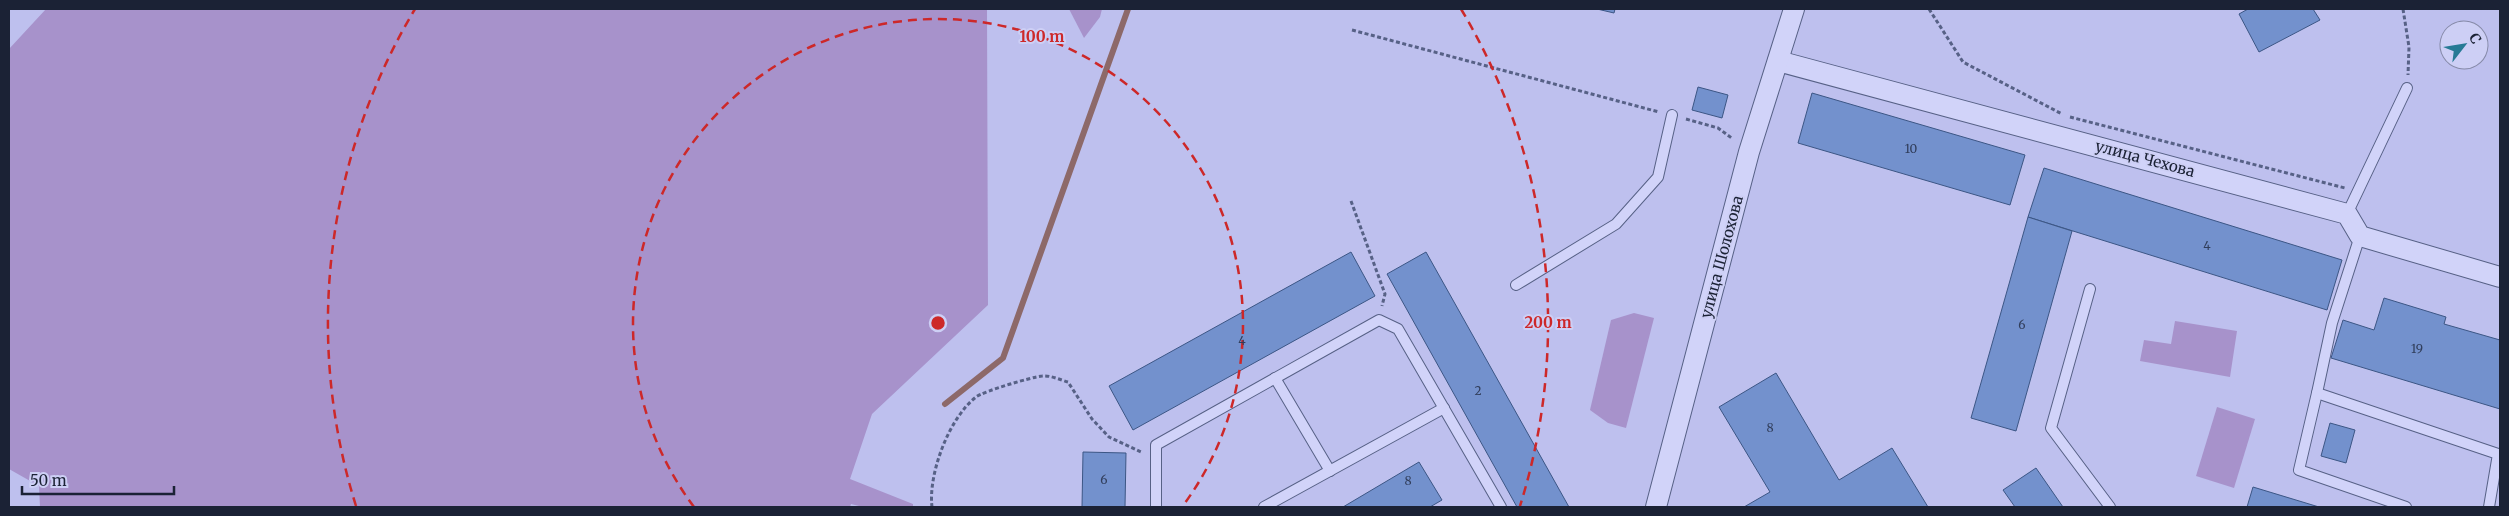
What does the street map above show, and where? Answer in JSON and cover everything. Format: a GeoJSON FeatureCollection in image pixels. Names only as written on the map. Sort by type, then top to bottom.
{"type":"FeatureCollection","features":[{"type":"Feature","properties":{"kind":"street","name":"улица Шолохова"},"geometry":{"type":"LineString","coordinates":[[1656,507],[1749,152],[1794,9]]}},
{"type":"Feature","properties":{"kind":"street","name":"улица Чехова"},"geometry":{"type":"LineString","coordinates":[[1778,61],[2347,214]]}},
{"type":"Feature","properties":{"kind":"street"},"geometry":{"type":"LineString","coordinates":[[2347,214],[2360,236],[2500,277]]}},
{"type":"Feature","properties":{"kind":"lane"},"geometry":{"type":"LineString","coordinates":[[2347,214],[2407,88]]}},
{"type":"Feature","properties":{"kind":"lane"},"geometry":{"type":"LineString","coordinates":[[1516,285],[1616,224],[1658,177],[1672,115]]}},
{"type":"Feature","properties":{"kind":"lane"},"geometry":{"type":"LineString","coordinates":[[2360,236],[2332,323],[2299,470],[2406,507]]}},
{"type":"Feature","properties":{"kind":"lane"},"geometry":{"type":"LineString","coordinates":[[2090,289],[2050,428],[2110,507]]}},
{"type":"Feature","properties":{"kind":"lane"},"geometry":{"type":"LineString","coordinates":[[1156,507],[1156,445],[1379,320],[1398,329],[1501,507]]}},
{"type":"Feature","properties":{"kind":"lane"},"geometry":{"type":"LineString","coordinates":[[1275,378],[1330,471]]}},
{"type":"Feature","properties":{"kind":"lane"},"geometry":{"type":"LineString","coordinates":[[2317,393],[2498,454],[2489,507]]}},
{"type":"Feature","properties":{"kind":"lane"},"geometry":{"type":"LineString","coordinates":[[1264,507],[1444,408]]}},
{"type":"Feature","properties":{"kind":"path"},"geometry":{"type":"LineString","coordinates":[[1928,9],[1963,62],[2059,114],[2357,191]]}},
{"type":"Feature","properties":{"kind":"path"},"geometry":{"type":"LineString","coordinates":[[2403,9],[2409,46],[2407,88]]}},
{"type":"Feature","properties":{"kind":"path"},"geometry":{"type":"LineString","coordinates":[[1352,30],[1718,128],[1749,152]]}},
{"type":"Feature","properties":{"kind":"path"},"geometry":{"type":"LineString","coordinates":[[1351,201],[1385,294],[1379,320]]}},
{"type":"Feature","properties":{"kind":"path"},"geometry":{"type":"LineString","coordinates":[[932,507],[930,490],[944,446],[959,414],[978,396],[1044,376],[1068,382],[1092,419],[1109,437],[1156,459]]}},
{"type":"Feature","properties":{"kind":"shaded area"},"geometry":{"type":"Polygon","coordinates":[[[46,9],[987,9],[988,305],[872,414],[850,479],[913,504],[913,507],[863,507],[851,504],[850,507],[40,507],[39,486],[9,469],[9,49],[46,9]]]}},
{"type":"Feature","properties":{"kind":"shaded area"},"geometry":{"type":"Polygon","coordinates":[[[1069,9],[1102,9],[1100,17],[1084,38],[1069,9]]]}},
{"type":"Feature","properties":{"kind":"shaded area"},"geometry":{"type":"Polygon","coordinates":[[[1634,313],[1654,318],[1626,428],[1608,423],[1590,410],[1611,320],[1634,313]]]}},
{"type":"Feature","properties":{"kind":"shaded area"},"geometry":{"type":"Polygon","coordinates":[[[2175,321],[2237,331],[2230,377],[2140,361],[2144,340],[2171,344],[2175,321]]]}},
{"type":"Feature","properties":{"kind":"shaded area"},"geometry":{"type":"Polygon","coordinates":[[[2217,407],[2255,419],[2234,488],[2196,476],[2217,407]]]}},
{"type":"Feature","properties":{"kind":"building"},"geometry":{"type":"Polygon","coordinates":[[[1597,9],[1615,9],[1614,13],[1597,9]]]}},
{"type":"Feature","properties":{"kind":"building"},"geometry":{"type":"Polygon","coordinates":[[[2248,9],[2313,9],[2320,20],[2259,52],[2239,14],[2248,9]]]}},
{"type":"Feature","properties":{"kind":"building"},"geometry":{"type":"Polygon","coordinates":[[[1698,87],[1728,95],[1722,118],[1692,110],[1698,87]]]}},
{"type":"Feature","properties":{"kind":"building"},"geometry":{"type":"Polygon","coordinates":[[[1812,93],[2025,155],[2010,205],[1798,143],[1812,93]]]}},
{"type":"Feature","properties":{"kind":"building"},"geometry":{"type":"Polygon","coordinates":[[[2044,168],[2342,260],[2327,310],[2028,217],[2044,168]]]}},
{"type":"Feature","properties":{"kind":"building"},"geometry":{"type":"Polygon","coordinates":[[[2028,217],[2072,231],[2016,431],[1971,418],[2028,217]]]}},
{"type":"Feature","properties":{"kind":"building"},"geometry":{"type":"Polygon","coordinates":[[[1351,252],[1375,296],[1133,430],[1109,386],[1351,252]]]}},
{"type":"Feature","properties":{"kind":"building"},"geometry":{"type":"Polygon","coordinates":[[[1426,252],[1569,507],[1517,507],[1387,274],[1426,252]]]}},
{"type":"Feature","properties":{"kind":"building"},"geometry":{"type":"Polygon","coordinates":[[[2384,298],[2446,317],[2444,324],[2500,340],[2500,409],[2331,358],[2343,320],[2374,330],[2384,298]]]}},
{"type":"Feature","properties":{"kind":"building"},"geometry":{"type":"Polygon","coordinates":[[[1776,373],[1839,480],[1892,448],[1928,507],[1744,507],[1770,492],[1719,407],[1776,373]]]}},
{"type":"Feature","properties":{"kind":"building"},"geometry":{"type":"Polygon","coordinates":[[[2330,423],[2355,430],[2346,463],[2321,456],[2330,423]]]}},
{"type":"Feature","properties":{"kind":"building"},"geometry":{"type":"Polygon","coordinates":[[[1083,452],[1126,453],[1125,507],[1082,507],[1083,452]]]}},
{"type":"Feature","properties":{"kind":"building"},"geometry":{"type":"Polygon","coordinates":[[[1419,462],[1442,500],[1430,507],[1343,507],[1419,462]]]}},
{"type":"Feature","properties":{"kind":"building"},"geometry":{"type":"Polygon","coordinates":[[[2036,468],[2063,507],[2015,507],[2003,490],[2036,468]]]}},
{"type":"Feature","properties":{"kind":"building"},"geometry":{"type":"Polygon","coordinates":[[[2253,487],[2319,507],[2247,507],[2253,487]]]}},
{"type":"Feature","properties":{"kind":"waterway"},"geometry":{"type":"LineString","coordinates":[[945,404],[1003,358],[1128,9]]}}]}
